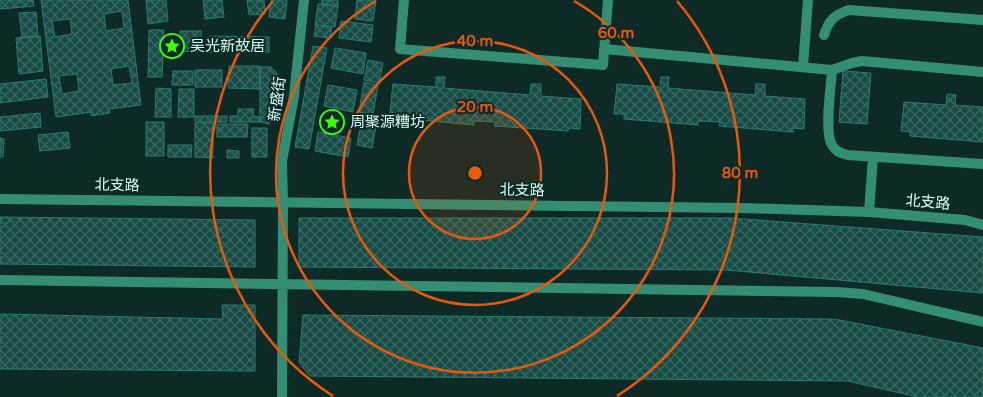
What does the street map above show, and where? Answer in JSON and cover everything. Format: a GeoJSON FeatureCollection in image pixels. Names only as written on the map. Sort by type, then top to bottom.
{"type":"FeatureCollection","features":[{"type":"Feature","properties":{"kind":"street","name":"新盛街"},"geometry":{"type":"LineString","coordinates":[[282,397],[282,161],[294,96],[304,0]]}},
{"type":"Feature","properties":{"kind":"street"},"geometry":{"type":"LineString","coordinates":[[404,0],[400,49],[603,65],[608,0]]}},
{"type":"Feature","properties":{"kind":"street"},"geometry":{"type":"LineString","coordinates":[[803,67],[808,0]]}},
{"type":"Feature","properties":{"kind":"street"},"geometry":{"type":"LineString","coordinates":[[824,35],[831,19],[849,10],[983,20]]}},
{"type":"Feature","properties":{"kind":"street"},"geometry":{"type":"LineString","coordinates":[[604,49],[832,70],[862,61],[983,72]]}},
{"type":"Feature","properties":{"kind":"street"},"geometry":{"type":"LineString","coordinates":[[832,70],[828,133],[831,145],[839,153],[848,156],[983,164]]}},
{"type":"Feature","properties":{"kind":"street"},"geometry":{"type":"LineString","coordinates":[[869,212],[873,157]]}},
{"type":"Feature","properties":{"kind":"street","name":"北支路"},"geometry":{"type":"LineString","coordinates":[[0,199],[743,208],[869,212],[965,220],[983,224]]}},
{"type":"Feature","properties":{"kind":"street"},"geometry":{"type":"LineString","coordinates":[[0,280],[837,292],[863,294],[983,322]]}},
{"type":"Feature","properties":{"kind":"building"},"geometry":{"type":"Polygon","coordinates":[[[0,0],[33,0],[34,6],[0,9],[0,0]]]}},
{"type":"Feature","properties":{"kind":"building"},"geometry":{"type":"Polygon","coordinates":[[[41,0],[128,0],[141,105],[109,109],[110,113],[91,116],[91,112],[56,117],[41,0]],[[122,11],[104,14],[106,31],[124,28],[122,11]],[[70,19],[52,21],[55,37],[72,34],[70,19]],[[129,66],[111,69],[113,85],[132,83],[129,66]],[[77,74],[59,76],[62,94],[79,91],[77,74]]]}},
{"type":"Feature","properties":{"kind":"building"},"geometry":{"type":"Polygon","coordinates":[[[146,0],[166,0],[168,21],[148,24],[146,0]]]}},
{"type":"Feature","properties":{"kind":"building"},"geometry":{"type":"Polygon","coordinates":[[[203,0],[222,0],[224,17],[205,19],[203,0]]]}},
{"type":"Feature","properties":{"kind":"building"},"geometry":{"type":"Polygon","coordinates":[[[247,0],[264,0],[265,14],[249,15],[247,0]]]}},
{"type":"Feature","properties":{"kind":"building"},"geometry":{"type":"Polygon","coordinates":[[[271,0],[287,0],[285,19],[269,17],[271,0]]]}},
{"type":"Feature","properties":{"kind":"building"},"geometry":{"type":"Polygon","coordinates":[[[322,0],[338,0],[338,6],[321,4],[322,0]]]}},
{"type":"Feature","properties":{"kind":"building"},"geometry":{"type":"Polygon","coordinates":[[[357,0],[376,0],[373,21],[355,19],[357,0]]]}},
{"type":"Feature","properties":{"kind":"building"},"geometry":{"type":"Polygon","coordinates":[[[318,4],[338,6],[335,27],[315,25],[318,4]]]}},
{"type":"Feature","properties":{"kind":"building"},"geometry":{"type":"Polygon","coordinates":[[[36,12],[38,36],[22,37],[19,13],[36,12]]]}},
{"type":"Feature","properties":{"kind":"building"},"geometry":{"type":"Polygon","coordinates":[[[341,21],[373,25],[371,42],[339,38],[341,21]]]}},
{"type":"Feature","properties":{"kind":"building"},"geometry":{"type":"Polygon","coordinates":[[[316,25],[332,27],[330,38],[314,36],[316,25]]]}},
{"type":"Feature","properties":{"kind":"building"},"geometry":{"type":"Polygon","coordinates":[[[149,30],[164,30],[162,77],[148,77],[149,30]]]}},
{"type":"Feature","properties":{"kind":"building"},"geometry":{"type":"Polygon","coordinates":[[[180,31],[201,31],[201,52],[180,51],[180,31]]]}},
{"type":"Feature","properties":{"kind":"building"},"geometry":{"type":"Polygon","coordinates":[[[40,36],[43,71],[19,74],[16,38],[40,36]]]}},
{"type":"Feature","properties":{"kind":"building"},"geometry":{"type":"Polygon","coordinates":[[[210,36],[269,37],[269,52],[209,52],[210,36]]]}},
{"type":"Feature","properties":{"kind":"building"},"geometry":{"type":"Polygon","coordinates":[[[313,46],[327,48],[309,149],[295,147],[313,46]]]}},
{"type":"Feature","properties":{"kind":"building"},"geometry":{"type":"Polygon","coordinates":[[[335,48],[366,53],[363,74],[331,68],[335,48]]]}},
{"type":"Feature","properties":{"kind":"building"},"geometry":{"type":"Polygon","coordinates":[[[368,60],[383,63],[379,83],[364,80],[368,60]]]}},
{"type":"Feature","properties":{"kind":"building"},"geometry":{"type":"Polygon","coordinates":[[[229,66],[260,66],[260,89],[228,88],[229,66]]]}},
{"type":"Feature","properties":{"kind":"building"},"geometry":{"type":"Polygon","coordinates":[[[260,67],[271,67],[281,78],[269,124],[260,122],[260,67]]]}},
{"type":"Feature","properties":{"kind":"building"},"geometry":{"type":"Polygon","coordinates":[[[195,70],[222,70],[222,87],[195,87],[195,70]]]}},
{"type":"Feature","properties":{"kind":"building"},"geometry":{"type":"Polygon","coordinates":[[[173,71],[193,71],[193,85],[172,85],[173,71]]]}},
{"type":"Feature","properties":{"kind":"building"},"geometry":{"type":"Polygon","coordinates":[[[843,71],[871,73],[867,124],[839,122],[843,71]]]}},
{"type":"Feature","properties":{"kind":"building"},"geometry":{"type":"Polygon","coordinates":[[[436,77],[445,77],[444,88],[530,95],[531,84],[541,84],[541,96],[581,99],[580,129],[569,128],[568,131],[495,126],[495,122],[474,121],[474,125],[399,118],[399,114],[390,113],[393,84],[436,87],[436,77]]]}},
{"type":"Feature","properties":{"kind":"building"},"geometry":{"type":"Polygon","coordinates":[[[661,77],[669,77],[668,88],[755,95],[756,84],[765,84],[765,96],[805,99],[804,129],[793,128],[793,132],[719,126],[720,122],[698,121],[698,125],[624,119],[624,114],[614,114],[617,84],[660,87],[661,77]]]}},
{"type":"Feature","properties":{"kind":"building"},"geometry":{"type":"Polygon","coordinates":[[[46,79],[48,97],[0,103],[0,84],[46,79]]]}},
{"type":"Feature","properties":{"kind":"building"},"geometry":{"type":"Polygon","coordinates":[[[364,82],[378,85],[373,115],[359,112],[364,82]]]}},
{"type":"Feature","properties":{"kind":"building"},"geometry":{"type":"Polygon","coordinates":[[[328,85],[357,90],[353,112],[324,106],[328,85]]]}},
{"type":"Feature","properties":{"kind":"building"},"geometry":{"type":"Polygon","coordinates":[[[156,88],[171,89],[171,117],[155,117],[156,88]]]}},
{"type":"Feature","properties":{"kind":"building"},"geometry":{"type":"Polygon","coordinates":[[[179,89],[194,89],[194,117],[178,117],[179,89]]]}},
{"type":"Feature","properties":{"kind":"building"},"geometry":{"type":"Polygon","coordinates":[[[947,94],[956,95],[955,105],[983,107],[983,142],[910,136],[910,132],[901,131],[904,102],[946,105],[947,94]]]}},
{"type":"Feature","properties":{"kind":"building"},"geometry":{"type":"Polygon","coordinates":[[[238,109],[254,109],[253,116],[260,117],[260,122],[230,122],[230,116],[238,116],[238,109]]]}},
{"type":"Feature","properties":{"kind":"building"},"geometry":{"type":"Polygon","coordinates":[[[40,113],[41,127],[0,131],[0,117],[40,113]]]}},
{"type":"Feature","properties":{"kind":"building"},"geometry":{"type":"Polygon","coordinates":[[[195,116],[227,116],[227,122],[195,122],[195,116]]]}},
{"type":"Feature","properties":{"kind":"building"},"geometry":{"type":"Polygon","coordinates":[[[362,117],[377,120],[372,148],[357,145],[362,117]]]}},
{"type":"Feature","properties":{"kind":"building"},"geometry":{"type":"Polygon","coordinates":[[[146,122],[164,122],[164,156],[146,156],[146,122]]]}},
{"type":"Feature","properties":{"kind":"building"},"geometry":{"type":"Polygon","coordinates":[[[195,123],[213,123],[213,158],[195,157],[195,123]]]}},
{"type":"Feature","properties":{"kind":"building"},"geometry":{"type":"Polygon","coordinates":[[[217,124],[248,124],[247,137],[217,137],[217,124]]]}},
{"type":"Feature","properties":{"kind":"building"},"geometry":{"type":"Polygon","coordinates":[[[252,128],[267,128],[267,157],[252,157],[252,128]]]}},
{"type":"Feature","properties":{"kind":"building"},"geometry":{"type":"Polygon","coordinates":[[[68,132],[70,148],[40,151],[38,135],[68,132]]]}},
{"type":"Feature","properties":{"kind":"building"},"geometry":{"type":"Polygon","coordinates":[[[318,132],[351,138],[348,157],[315,151],[318,132]]]}},
{"type":"Feature","properties":{"kind":"building"},"geometry":{"type":"Polygon","coordinates":[[[0,138],[4,139],[3,157],[0,157],[0,138]]]}},
{"type":"Feature","properties":{"kind":"building"},"geometry":{"type":"Polygon","coordinates":[[[168,145],[192,145],[191,157],[168,157],[168,145]]]}},
{"type":"Feature","properties":{"kind":"building"},"geometry":{"type":"Polygon","coordinates":[[[227,150],[239,151],[239,158],[227,158],[227,150]]]}},
{"type":"Feature","properties":{"kind":"building"},"geometry":{"type":"Polygon","coordinates":[[[0,217],[255,220],[255,267],[0,264],[0,217]]]}},
{"type":"Feature","properties":{"kind":"building"},"geometry":{"type":"Polygon","coordinates":[[[299,218],[730,218],[983,237],[983,293],[727,270],[299,267],[299,218]]]}},
{"type":"Feature","properties":{"kind":"building"},"geometry":{"type":"Polygon","coordinates":[[[222,305],[255,305],[255,371],[0,369],[0,314],[223,319],[222,305]]]}},
{"type":"Feature","properties":{"kind":"building"},"geometry":{"type":"Polygon","coordinates":[[[303,315],[834,319],[983,348],[983,397],[918,397],[848,381],[310,376],[299,363],[303,315]]]}},
{"type":"Feature","properties":{"kind":"place","name":"吴光新故居"},"geometry":{"type":"Point","coordinates":[172,46]}},
{"type":"Feature","properties":{"kind":"place","name":"周聚源糟坊"},"geometry":{"type":"Point","coordinates":[332,122]}}]}
